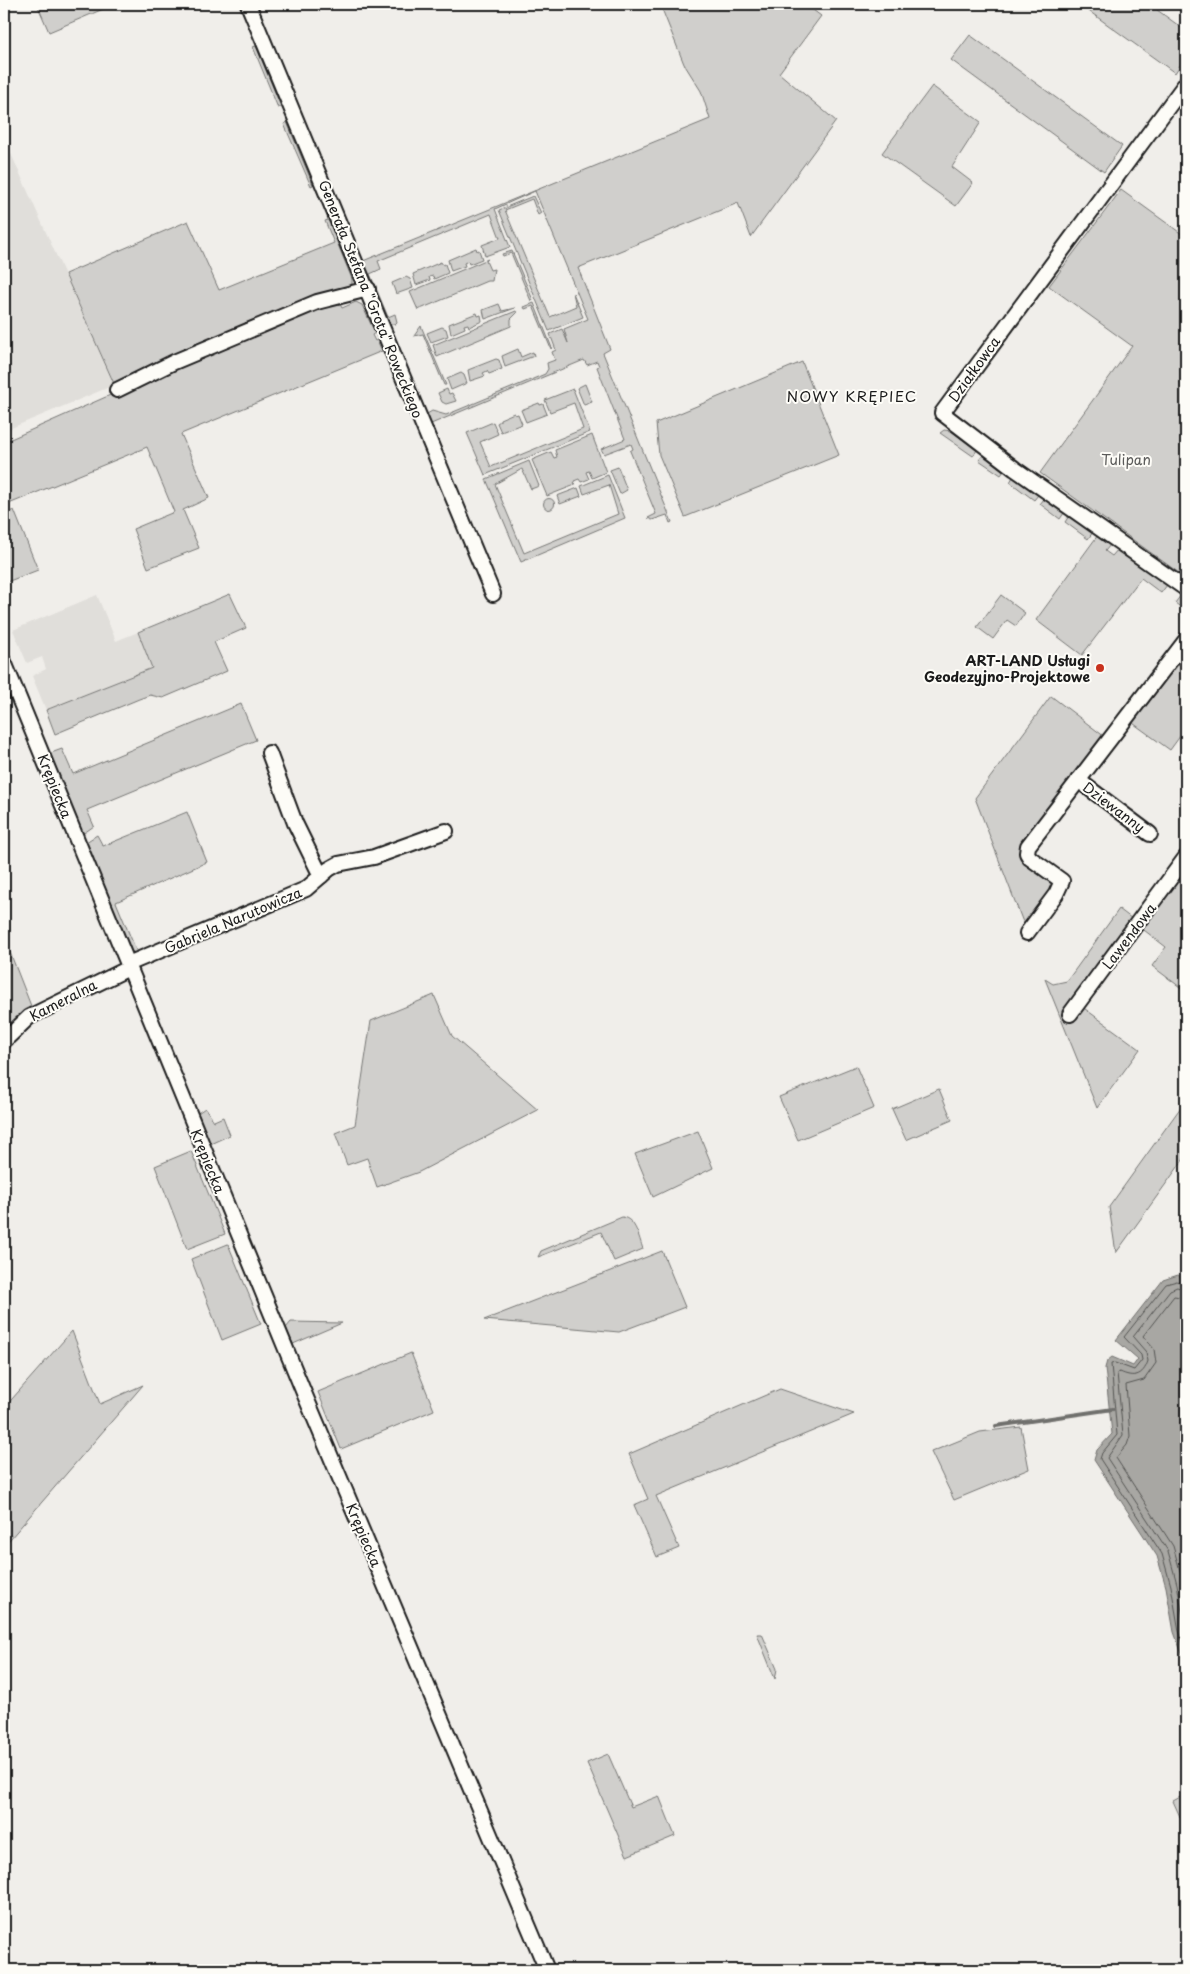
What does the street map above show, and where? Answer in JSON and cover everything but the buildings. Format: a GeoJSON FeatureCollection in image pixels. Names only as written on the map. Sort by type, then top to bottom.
{"type":"FeatureCollection","features":[{"type":"Feature","properties":{"kind":"street","name":"Generała Stefana \"Grota\" Roweckiego"},"geometry":{"type":"LineString","coordinates":[[248,4],[368,289],[493,594]]}},
{"type":"Feature","properties":{"kind":"street","name":"Działkowca"},"geometry":{"type":"LineString","coordinates":[[1186,83],[942,413],[1015,469],[1186,589]]}},
{"type":"Feature","properties":{"kind":"street"},"geometry":{"type":"LineString","coordinates":[[117,390],[174,362],[318,302],[368,289]]}},
{"type":"Feature","properties":{"kind":"street"},"geometry":{"type":"LineString","coordinates":[[1027,933],[1062,881],[1030,858],[1028,846],[1186,640]]}},
{"type":"Feature","properties":{"kind":"street","name":"Krępiecka"},"geometry":{"type":"LineString","coordinates":[[4,662],[416,1660],[547,1970]]}},
{"type":"Feature","properties":{"kind":"street"},"geometry":{"type":"LineString","coordinates":[[269,753],[295,823],[321,876]]}},
{"type":"Feature","properties":{"kind":"street","name":"Dziewanny"},"geometry":{"type":"LineString","coordinates":[[1078,780],[1150,834]]}},
{"type":"Feature","properties":{"kind":"street","name":"Gabriela Narutowicza"},"geometry":{"type":"LineString","coordinates":[[129,966],[306,889],[338,864],[374,857],[446,831]]}},
{"type":"Feature","properties":{"kind":"street","name":"Lawendowa"},"geometry":{"type":"LineString","coordinates":[[1070,1014],[1186,857]]}},
{"type":"Feature","properties":{"kind":"street","name":"Kameralna"},"geometry":{"type":"LineString","coordinates":[[4,1041],[29,1016],[129,966]]}},
{"type":"Feature","properties":{"kind":"shaded area"},"geometry":{"type":"Polygon","coordinates":[[[4,138],[114,385],[4,431],[4,138]]]}},
{"type":"Feature","properties":{"kind":"shaded area"},"geometry":{"type":"Polygon","coordinates":[[[97,595],[116,641],[138,632],[152,668],[46,710],[32,676],[46,669],[42,657],[27,663],[13,630],[97,595]]]}},
{"type":"Feature","properties":{"kind":"green space"},"geometry":{"type":"Polygon","coordinates":[[[37,4],[115,4],[49,32],[37,4]]]}},
{"type":"Feature","properties":{"kind":"green space"},"geometry":{"type":"Polygon","coordinates":[[[660,4],[805,4],[821,16],[779,73],[836,121],[751,237],[738,203],[578,268],[610,349],[603,353],[672,522],[670,523],[667,515],[652,520],[648,518],[656,514],[630,451],[633,449],[631,444],[604,454],[601,449],[625,439],[597,367],[599,366],[597,361],[587,365],[584,360],[431,424],[427,414],[432,411],[446,415],[545,374],[548,369],[547,363],[555,360],[552,352],[556,350],[550,334],[562,329],[568,343],[564,329],[588,319],[535,191],[495,209],[510,247],[485,256],[482,245],[500,238],[491,214],[378,261],[381,269],[370,274],[388,317],[395,314],[397,322],[395,324],[389,324],[363,261],[710,119],[701,91],[684,64],[660,4]]]}},
{"type":"Feature","properties":{"kind":"green space"},"geometry":{"type":"Polygon","coordinates":[[[1079,4],[1149,4],[1186,31],[1186,56],[1175,73],[1079,4]]]}},
{"type":"Feature","properties":{"kind":"green space"},"geometry":{"type":"Polygon","coordinates":[[[970,35],[1122,146],[1104,172],[951,60],[970,35]]]}},
{"type":"Feature","properties":{"kind":"green space"},"geometry":{"type":"Polygon","coordinates":[[[256,46],[281,107],[278,108],[253,47],[256,46]]]}},
{"type":"Feature","properties":{"kind":"green space"},"geometry":{"type":"Polygon","coordinates":[[[932,86],[981,122],[952,167],[973,183],[956,206],[882,153],[932,86]]]}},
{"type":"Feature","properties":{"kind":"green space"},"geometry":{"type":"Polygon","coordinates":[[[287,122],[313,185],[311,186],[284,124],[287,122]]]}},
{"type":"Feature","properties":{"kind":"green space","name":"Tulipan"},"geometry":{"type":"Polygon","coordinates":[[[1121,190],[1186,237],[1186,578],[1040,473],[1132,346],[1049,286],[1121,190]]]}},
{"type":"Feature","properties":{"kind":"green space"},"geometry":{"type":"Polygon","coordinates":[[[533,196],[541,213],[538,215],[532,199],[505,210],[550,317],[576,306],[573,293],[583,317],[549,331],[499,210],[533,196]]]}},
{"type":"Feature","properties":{"kind":"green space"},"geometry":{"type":"Polygon","coordinates":[[[328,220],[352,279],[352,284],[116,388],[65,274],[188,221],[219,290],[334,243],[325,221],[328,220]]]}},
{"type":"Feature","properties":{"kind":"green space"},"geometry":{"type":"Polygon","coordinates":[[[476,248],[477,251],[479,250],[482,259],[469,264],[468,261],[464,263],[465,266],[451,271],[448,260],[476,248]]]}},
{"type":"Feature","properties":{"kind":"green space"},"geometry":{"type":"Polygon","coordinates":[[[512,251],[533,300],[531,301],[511,253],[503,256],[502,254],[512,251]]]}},
{"type":"Feature","properties":{"kind":"green space"},"geometry":{"type":"Polygon","coordinates":[[[488,259],[486,261],[490,270],[494,269],[492,281],[487,281],[418,310],[410,292],[488,259]]]}},
{"type":"Feature","properties":{"kind":"green space"},"geometry":{"type":"Polygon","coordinates":[[[441,262],[443,265],[445,264],[448,273],[434,279],[433,276],[429,277],[430,280],[416,285],[413,274],[441,262]]]}},
{"type":"Feature","properties":{"kind":"green space"},"geometry":{"type":"Polygon","coordinates":[[[406,277],[410,279],[413,288],[396,294],[392,283],[406,277]]]}},
{"type":"Feature","properties":{"kind":"green space"},"geometry":{"type":"Polygon","coordinates":[[[356,302],[362,305],[375,333],[372,335],[375,341],[377,340],[382,351],[181,434],[209,498],[183,510],[199,548],[148,568],[133,529],[174,512],[147,447],[4,506],[4,442],[237,339],[264,333],[313,309],[326,305],[340,304],[342,308],[356,302]]]}},
{"type":"Feature","properties":{"kind":"green space"},"geometry":{"type":"Polygon","coordinates":[[[534,303],[551,349],[533,306],[525,309],[524,307],[534,303]]]}},
{"type":"Feature","properties":{"kind":"green space"},"geometry":{"type":"Polygon","coordinates":[[[499,304],[502,311],[515,308],[485,319],[483,310],[499,304]]]}},
{"type":"Feature","properties":{"kind":"green space"},"geometry":{"type":"Polygon","coordinates":[[[516,311],[517,313],[511,319],[511,326],[437,357],[433,345],[516,311]]]}},
{"type":"Feature","properties":{"kind":"green space"},"geometry":{"type":"Polygon","coordinates":[[[477,313],[478,316],[481,315],[482,321],[469,327],[468,324],[464,325],[465,328],[451,334],[449,324],[477,313]]]}},
{"type":"Feature","properties":{"kind":"green space"},"geometry":{"type":"Polygon","coordinates":[[[421,326],[446,385],[444,385],[423,334],[414,336],[421,326]]]}},
{"type":"Feature","properties":{"kind":"green space"},"geometry":{"type":"Polygon","coordinates":[[[442,327],[446,329],[448,336],[431,342],[427,333],[442,327]]]}},
{"type":"Feature","properties":{"kind":"green space"},"geometry":{"type":"Polygon","coordinates":[[[518,349],[521,357],[533,352],[534,356],[505,367],[502,356],[518,349]]]}},
{"type":"Feature","properties":{"kind":"green space"},"geometry":{"type":"Polygon","coordinates":[[[496,359],[499,360],[502,369],[489,374],[487,371],[483,373],[485,376],[470,381],[468,370],[496,359]]]}},
{"type":"Feature","properties":{"kind":"green space"},"geometry":{"type":"Polygon","coordinates":[[[802,362],[839,455],[685,517],[659,455],[656,423],[802,362]]]}},
{"type":"Feature","properties":{"kind":"green space"},"geometry":{"type":"Polygon","coordinates":[[[461,373],[464,375],[467,383],[451,390],[447,379],[461,373]]]}},
{"type":"Feature","properties":{"kind":"green space"},"geometry":{"type":"Polygon","coordinates":[[[585,384],[592,402],[584,405],[577,388],[585,384]]]}},
{"type":"Feature","properties":{"kind":"green space"},"geometry":{"type":"Polygon","coordinates":[[[447,389],[449,394],[452,393],[456,401],[446,404],[442,402],[438,393],[447,389]]]}},
{"type":"Feature","properties":{"kind":"green space"},"geometry":{"type":"Polygon","coordinates":[[[573,389],[590,432],[485,475],[467,433],[493,422],[498,434],[480,442],[491,467],[583,429],[574,403],[550,412],[545,400],[573,389]]]}},
{"type":"Feature","properties":{"kind":"green space"},"geometry":{"type":"Polygon","coordinates":[[[539,403],[540,405],[543,404],[547,414],[526,422],[521,410],[539,403]]]}},
{"type":"Feature","properties":{"kind":"green space"},"geometry":{"type":"Polygon","coordinates":[[[514,413],[515,415],[518,414],[522,424],[501,432],[497,423],[500,419],[514,413]]]}},
{"type":"Feature","properties":{"kind":"green space"},"geometry":{"type":"Polygon","coordinates":[[[944,430],[951,431],[977,450],[973,456],[940,433],[944,430]]]}},
{"type":"Feature","properties":{"kind":"green space"},"geometry":{"type":"Polygon","coordinates":[[[592,435],[606,472],[592,478],[589,471],[586,472],[589,479],[581,482],[579,479],[574,481],[575,485],[547,496],[532,460],[551,452],[554,458],[557,457],[555,450],[592,435]]]}},
{"type":"Feature","properties":{"kind":"green space"},"geometry":{"type":"Polygon","coordinates":[[[983,455],[1004,471],[1001,475],[979,460],[983,455]]]}},
{"type":"Feature","properties":{"kind":"green space"},"geometry":{"type":"Polygon","coordinates":[[[529,461],[539,486],[531,489],[522,469],[495,484],[524,553],[618,514],[609,485],[584,494],[581,486],[608,475],[625,518],[521,562],[486,479],[529,461]]]}},
{"type":"Feature","properties":{"kind":"green space"},"geometry":{"type":"Polygon","coordinates":[[[618,467],[627,490],[620,494],[610,470],[618,467]]]}},
{"type":"Feature","properties":{"kind":"green space"},"geometry":{"type":"Polygon","coordinates":[[[1013,477],[1038,495],[1034,500],[1010,482],[1013,477]]]}},
{"type":"Feature","properties":{"kind":"green space"},"geometry":{"type":"Polygon","coordinates":[[[578,488],[581,496],[560,504],[557,496],[578,488]]]}},
{"type":"Feature","properties":{"kind":"green space"},"geometry":{"type":"Polygon","coordinates":[[[549,498],[555,504],[549,510],[543,504],[549,498]]]}},
{"type":"Feature","properties":{"kind":"green space"},"geometry":{"type":"Polygon","coordinates":[[[1044,499],[1064,513],[1060,519],[1040,504],[1044,499]]]}},
{"type":"Feature","properties":{"kind":"green space"},"geometry":{"type":"Polygon","coordinates":[[[14,510],[38,570],[4,583],[4,514],[14,510]]]}},
{"type":"Feature","properties":{"kind":"green space"},"geometry":{"type":"Polygon","coordinates":[[[1069,516],[1093,532],[1088,539],[1065,522],[1069,516]]]}},
{"type":"Feature","properties":{"kind":"green space"},"geometry":{"type":"Polygon","coordinates":[[[1098,535],[1111,544],[1105,551],[1112,556],[1118,549],[1167,585],[1161,593],[1141,578],[1082,655],[1036,620],[1098,535]]]}},
{"type":"Feature","properties":{"kind":"green space"},"geometry":{"type":"Polygon","coordinates":[[[230,594],[246,628],[214,642],[227,671],[163,698],[150,695],[139,699],[55,734],[46,710],[152,668],[138,632],[230,594]]]}},
{"type":"Feature","properties":{"kind":"green space"},"geometry":{"type":"Polygon","coordinates":[[[1001,595],[1025,613],[1016,626],[1007,620],[993,639],[977,627],[1001,595]]]}},
{"type":"Feature","properties":{"kind":"green space"},"geometry":{"type":"Polygon","coordinates":[[[1181,595],[1186,599],[1186,611],[1175,603],[1181,595]]]}},
{"type":"Feature","properties":{"kind":"green space"},"geometry":{"type":"Polygon","coordinates":[[[1186,647],[1186,728],[1170,750],[1130,721],[1186,647]]]}},
{"type":"Feature","properties":{"kind":"green space"},"geometry":{"type":"Polygon","coordinates":[[[1051,696],[1105,737],[1023,849],[1051,879],[1053,887],[1026,930],[975,798],[1051,696]]]}},
{"type":"Feature","properties":{"kind":"green space"},"geometry":{"type":"Polygon","coordinates":[[[241,704],[256,740],[87,810],[94,826],[84,833],[79,830],[51,761],[51,753],[62,749],[73,774],[241,704]]]}},
{"type":"Feature","properties":{"kind":"green space"},"geometry":{"type":"Polygon","coordinates":[[[187,812],[207,862],[116,902],[138,955],[128,949],[86,842],[97,835],[103,846],[187,812]]]}},
{"type":"Feature","properties":{"kind":"green space"},"geometry":{"type":"Polygon","coordinates":[[[1176,876],[1186,884],[1186,919],[1182,926],[1186,929],[1186,987],[1184,990],[1152,966],[1166,947],[1140,927],[1176,876]]]}},
{"type":"Feature","properties":{"kind":"green space"},"geometry":{"type":"Polygon","coordinates":[[[1119,909],[1136,922],[1081,1006],[1140,1049],[1097,1108],[1045,979],[1053,984],[1067,981],[1119,909]]]}},
{"type":"Feature","properties":{"kind":"green space"},"geometry":{"type":"Polygon","coordinates":[[[4,937],[31,1006],[8,1026],[4,1022],[4,937]]]}},
{"type":"Feature","properties":{"kind":"green space"},"geometry":{"type":"Polygon","coordinates":[[[434,995],[452,1036],[538,1110],[419,1172],[377,1187],[367,1158],[347,1165],[335,1133],[355,1125],[371,1021],[434,995]]]}},
{"type":"Feature","properties":{"kind":"green space"},"geometry":{"type":"Polygon","coordinates":[[[856,1066],[874,1108],[798,1140],[779,1097],[856,1066]]]}},
{"type":"Feature","properties":{"kind":"green space"},"geometry":{"type":"Polygon","coordinates":[[[939,1089],[952,1120],[906,1140],[892,1109],[939,1089]]]}},
{"type":"Feature","properties":{"kind":"green space"},"geometry":{"type":"Polygon","coordinates":[[[1186,1100],[1186,1156],[1116,1253],[1109,1207],[1186,1100]]]}},
{"type":"Feature","properties":{"kind":"green space"},"geometry":{"type":"Polygon","coordinates":[[[205,1108],[214,1121],[223,1117],[230,1135],[208,1145],[195,1115],[205,1108]]]}},
{"type":"Feature","properties":{"kind":"green space"},"geometry":{"type":"Polygon","coordinates":[[[698,1131],[713,1168],[653,1197],[635,1154],[698,1131]]]}},
{"type":"Feature","properties":{"kind":"green space"},"geometry":{"type":"Polygon","coordinates":[[[191,1151],[225,1234],[187,1249],[155,1166],[191,1151]]]}},
{"type":"Feature","properties":{"kind":"green space"},"geometry":{"type":"Polygon","coordinates":[[[622,1217],[627,1218],[634,1225],[643,1249],[614,1261],[601,1232],[538,1257],[541,1251],[622,1217]]]}},
{"type":"Feature","properties":{"kind":"green space"},"geometry":{"type":"Polygon","coordinates":[[[228,1244],[261,1324],[222,1340],[191,1259],[228,1244]]]}},
{"type":"Feature","properties":{"kind":"green space"},"geometry":{"type":"Polygon","coordinates":[[[662,1251],[685,1307],[619,1332],[484,1320],[662,1251]]]}},
{"type":"Feature","properties":{"kind":"green space"},"geometry":{"type":"Polygon","coordinates":[[[291,1322],[342,1323],[293,1344],[286,1328],[291,1322]]]}},
{"type":"Feature","properties":{"kind":"green space"},"geometry":{"type":"Polygon","coordinates":[[[72,1331],[100,1404],[143,1385],[4,1546],[4,1408],[72,1331]]]}},
{"type":"Feature","properties":{"kind":"green space"},"geometry":{"type":"Polygon","coordinates":[[[411,1353],[434,1410],[341,1449],[318,1392],[411,1353]]]}},
{"type":"Feature","properties":{"kind":"green space"},"geometry":{"type":"Polygon","coordinates":[[[780,1389],[854,1414],[656,1496],[679,1548],[657,1557],[634,1505],[648,1499],[629,1454],[780,1389]]]}},
{"type":"Feature","properties":{"kind":"green space"},"geometry":{"type":"Polygon","coordinates":[[[1021,1427],[1029,1469],[954,1500],[931,1452],[980,1432],[1021,1427]]]}},
{"type":"Feature","properties":{"kind":"green space"},"geometry":{"type":"Polygon","coordinates":[[[757,1634],[762,1634],[777,1669],[775,1679],[757,1634]]]}},
{"type":"Feature","properties":{"kind":"green space"},"geometry":{"type":"Polygon","coordinates":[[[608,1754],[631,1807],[659,1796],[675,1836],[627,1856],[587,1763],[608,1754]]]}},
{"type":"Feature","properties":{"kind":"green space"},"geometry":{"type":"Polygon","coordinates":[[[1186,1794],[1186,1830],[1173,1801],[1186,1794]]]}},
{"type":"Feature","properties":{"kind":"water"},"geometry":{"type":"Polygon","coordinates":[[[1178,1275],[1186,1280],[1186,1665],[1174,1632],[1166,1587],[1157,1556],[1094,1460],[1097,1450],[1112,1434],[1105,1368],[1107,1361],[1112,1357],[1133,1366],[1138,1359],[1116,1340],[1163,1280],[1178,1275]]]}},
{"type":"Feature","properties":{"kind":"waterway"},"geometry":{"type":"LineString","coordinates":[[996,1426],[1113,1409]]}},
{"type":"Feature","properties":{"kind":"place","name":"ART-LAND Usługi Geodezyjno-Projektowe"},"geometry":{"type":"Point","coordinates":[1100,668]}},
{"type":"Feature","properties":{"kind":"district","name":"NOWY KRĘPIEC"},"geometry":{"type":"Point","coordinates":[852,395]}}]}
